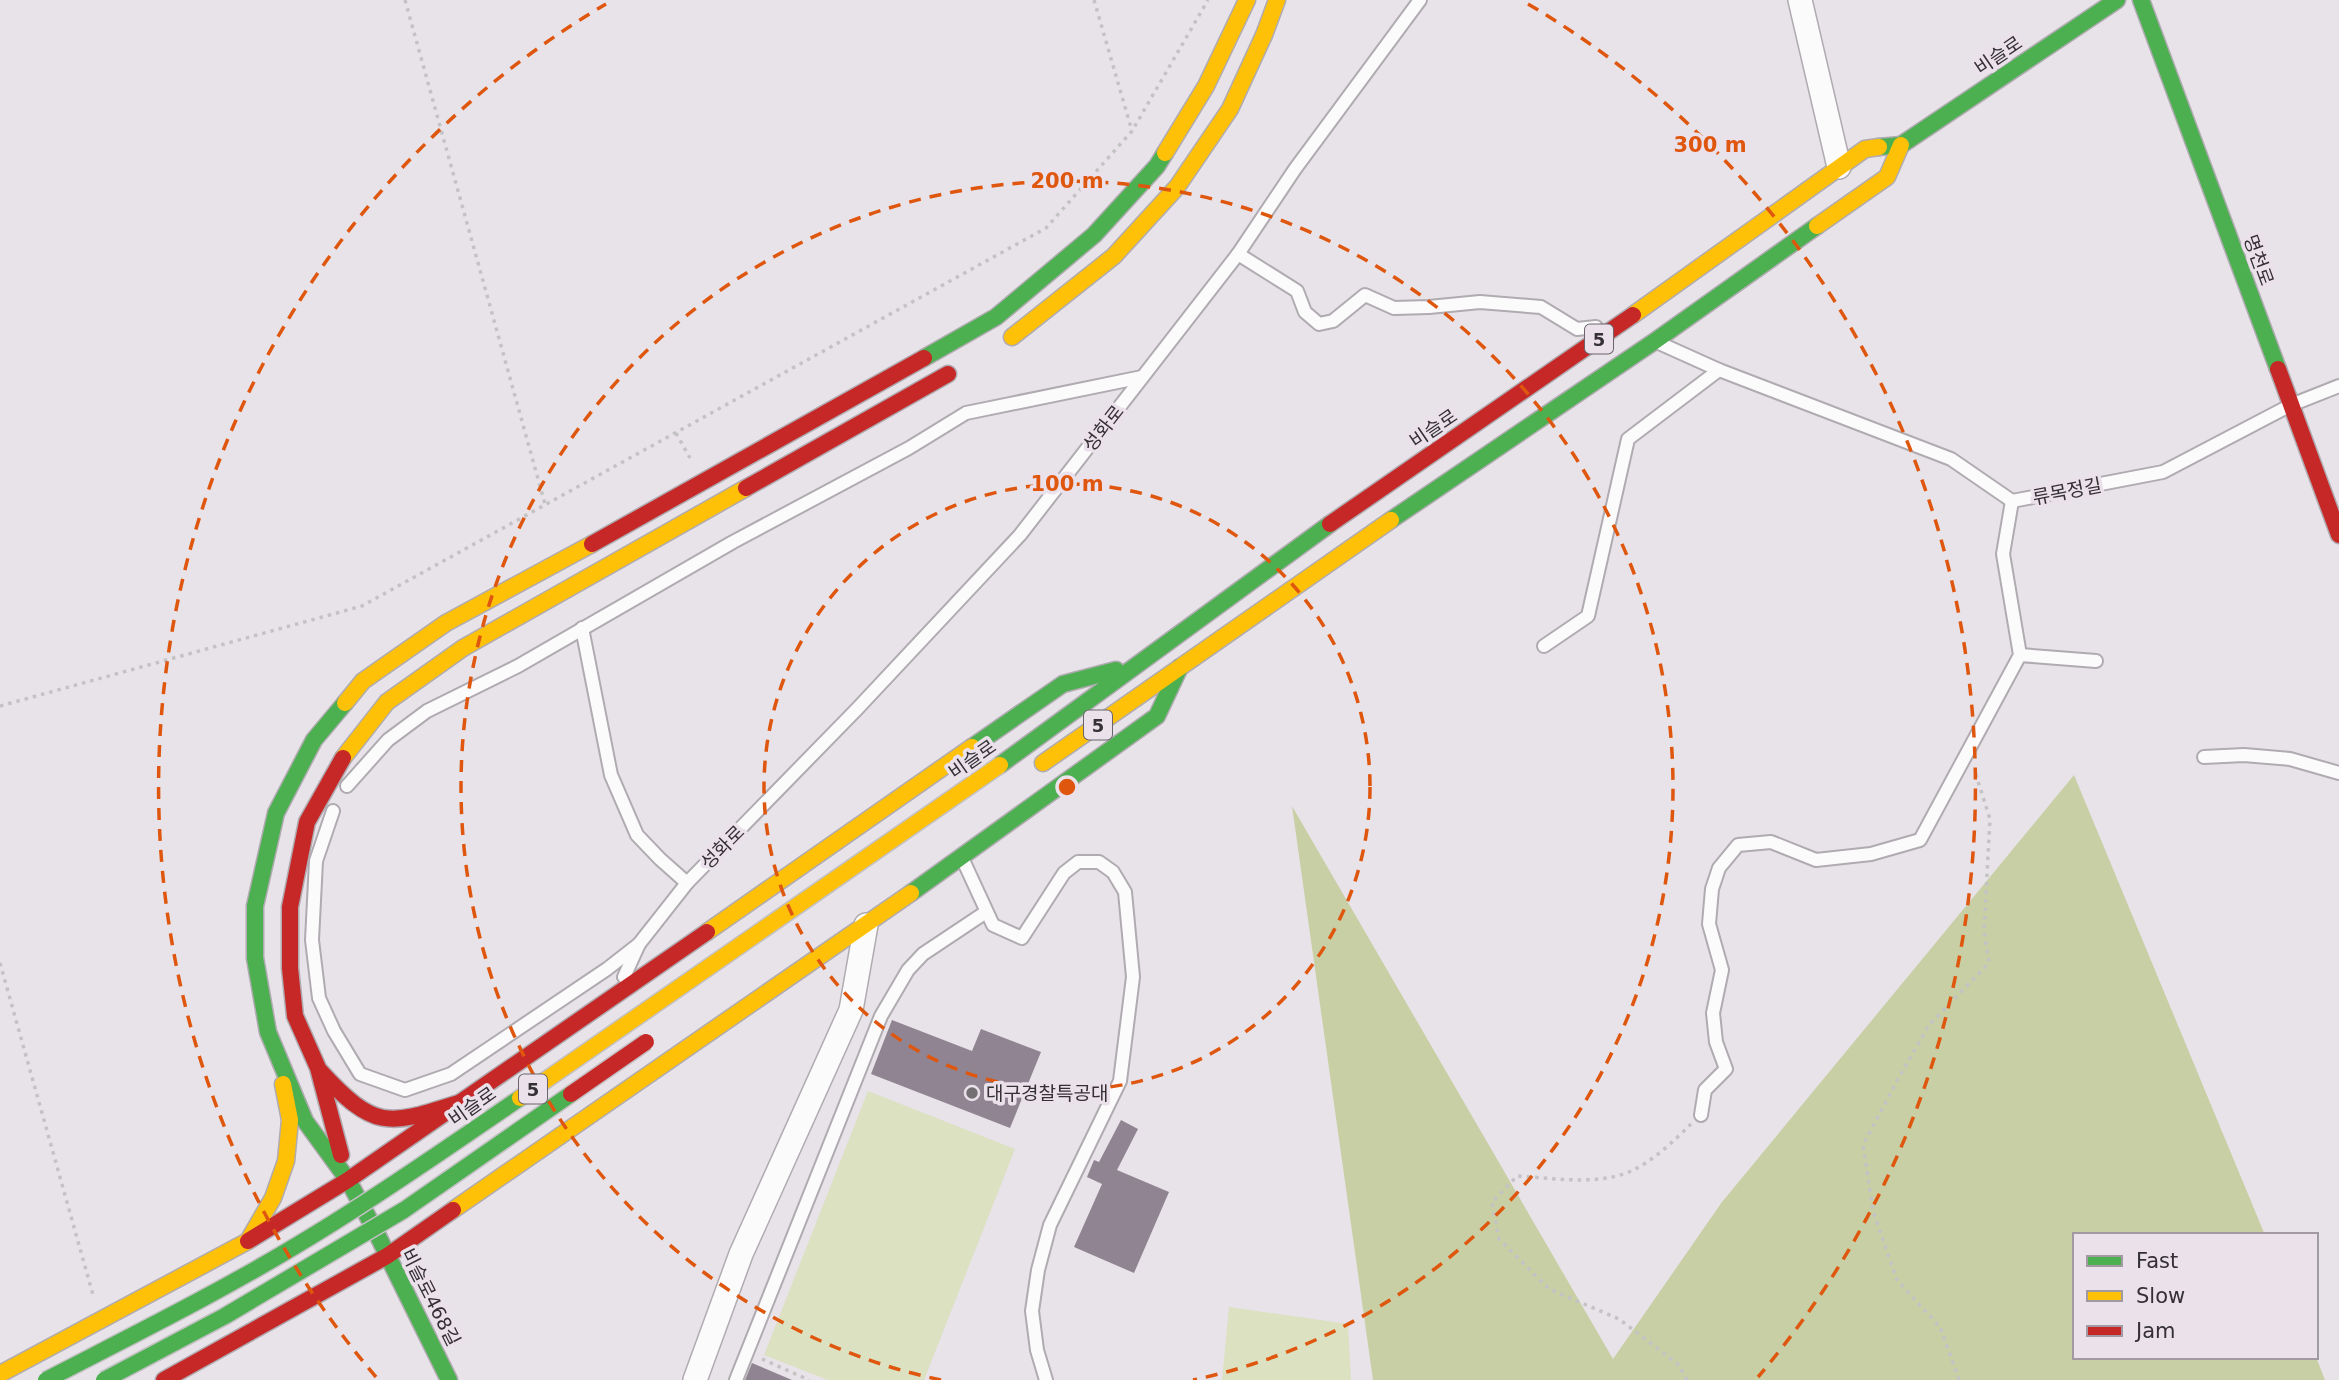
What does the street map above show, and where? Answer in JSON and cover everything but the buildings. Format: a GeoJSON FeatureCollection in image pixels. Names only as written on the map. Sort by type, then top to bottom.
{"type":"FeatureCollection","features":[{"type":"Feature","properties":{"kind":"main road"},"geometry":{"type":"LineString","coordinates":[[348,1180],[305,1121],[268,1032],[255,958],[255,906],[276,813],[314,740],[363,681],[446,623],[560,562],[996,317],[1094,235],[1157,166],[1206,86],[1247,0]]}},
{"type":"Feature","properties":{"kind":"main road"},"geometry":{"type":"LineString","coordinates":[[995,348],[1114,256],[1177,187],[1230,109],[1264,35],[1276,0]]}},
{"type":"Feature","properties":{"kind":"main road","name":"비슬로"},"geometry":{"type":"LineString","coordinates":[[1027,775],[1409,508],[1637,333],[1839,167],[1865,149],[1901,145],[2118,0]]}},
{"type":"Feature","properties":{"kind":"main road","name":"명천로"},"geometry":{"type":"LineString","coordinates":[[2141,0],[2339,535]]}},
{"type":"Feature","properties":{"kind":"main road","name":"비슬로"},"geometry":{"type":"LineString","coordinates":[[46,1380],[171,1315],[311,1237],[443,1151],[1000,765],[1299,545],[1887,177],[1901,145]]}},
{"type":"Feature","properties":{"kind":"main road"},"geometry":{"type":"LineString","coordinates":[[348,1180],[318,1068],[295,1016],[290,968],[290,907],[307,822],[343,758],[387,702],[463,648],[958,368]]}},
{"type":"Feature","properties":{"kind":"main road"},"geometry":{"type":"LineString","coordinates":[[0,1374],[248,1241],[348,1180],[616,997],[1063,684],[1135,665]]}},
{"type":"Feature","properties":{"kind":"main road"},"geometry":{"type":"LineString","coordinates":[[164,1380],[387,1256],[866,925],[1157,716],[1180,667]]}},
{"type":"Feature","properties":{"kind":"main road","name":"5"},"geometry":{"type":"LineString","coordinates":[[104,1380],[225,1316],[404,1210],[656,1035]]}},
{"type":"Feature","properties":{"kind":"main road"},"geometry":{"type":"LineString","coordinates":[[248,1241],[273,1198],[286,1161],[290,1120],[274,1045]]}},
{"type":"Feature","properties":{"kind":"main road"},"geometry":{"type":"LineString","coordinates":[[318,1068],[343,1097],[380,1120],[399,1121],[465,1101]]}},
{"type":"Feature","properties":{"kind":"main road","name":"비슬로468길"},"geometry":{"type":"LineString","coordinates":[[348,1180],[449,1380]]}},
{"type":"Feature","properties":{"kind":"street"},"geometry":{"type":"LineString","coordinates":[[1800,0],[1839,167]]}},
{"type":"Feature","properties":{"kind":"street"},"geometry":{"type":"LineString","coordinates":[[695,1380],[741,1254],[851,1010],[866,925]]}},
{"type":"Feature","properties":{"kind":"lane","name":"성화로"},"geometry":{"type":"LineString","coordinates":[[639,944],[687,883],[857,709],[1020,535],[1238,254],[1296,169],[1420,0]]}},
{"type":"Feature","properties":{"kind":"lane"},"geometry":{"type":"LineString","coordinates":[[1238,254],[1297,291],[1305,312],[1319,324],[1334,321],[1364,295],[1394,308],[1480,302],[1541,307],[1577,329],[1637,333]]}},
{"type":"Feature","properties":{"kind":"lane","name":"류목정길"},"geometry":{"type":"LineString","coordinates":[[1637,333],[1719,370],[1951,459],[2012,501],[2163,472],[2291,405],[2339,386]]}},
{"type":"Feature","properties":{"kind":"lane"},"geometry":{"type":"LineString","coordinates":[[1544,646],[1588,616],[1628,439],[1719,370]]}},
{"type":"Feature","properties":{"kind":"lane"},"geometry":{"type":"LineString","coordinates":[[639,944],[607,969],[451,1074],[405,1090],[360,1074],[334,1031],[319,998],[312,940],[316,861],[330,816],[351,780],[388,740],[427,711],[518,666],[733,542],[909,448],[966,413],[1142,377]]}},
{"type":"Feature","properties":{"kind":"lane"},"geometry":{"type":"LineString","coordinates":[[1701,1115],[1705,1090],[1726,1069],[1716,1042],[1713,1013],[1722,970],[1709,924],[1712,889],[1719,868],[1738,845],[1771,842],[1816,860],[1871,854],[1920,840],[2020,655],[2003,554],[2012,501]]}},
{"type":"Feature","properties":{"kind":"lane"},"geometry":{"type":"LineString","coordinates":[[582,628],[611,775],[637,835],[687,883]]}},
{"type":"Feature","properties":{"kind":"lane"},"geometry":{"type":"LineString","coordinates":[[2020,655],[2096,661]]}},
{"type":"Feature","properties":{"kind":"lane"},"geometry":{"type":"LineString","coordinates":[[2204,757],[2244,755],[2290,760],[2339,773]]}},
{"type":"Feature","properties":{"kind":"lane"},"geometry":{"type":"LineString","coordinates":[[961,856],[993,925],[1022,938],[1064,873],[1078,862],[1099,862],[1113,872],[1125,892],[1133,977],[1120,1081],[1050,1224],[1038,1270],[1032,1311],[1037,1350],[1046,1380]]}},
{"type":"Feature","properties":{"kind":"lane"},"geometry":{"type":"LineString","coordinates":[[736,1380],[881,1016],[908,970],[923,954],[986,912]]}},
{"type":"Feature","properties":{"kind":"lane"},"geometry":{"type":"LineString","coordinates":[[616,997],[639,944]]}},
{"type":"Feature","properties":{"kind":"path"},"geometry":{"type":"LineString","coordinates":[[405,0],[545,505]]}},
{"type":"Feature","properties":{"kind":"path"},"geometry":{"type":"LineString","coordinates":[[1094,0],[1132,131]]}},
{"type":"Feature","properties":{"kind":"path"},"geometry":{"type":"LineString","coordinates":[[0,706],[362,606],[1046,228],[1132,131],[1208,0]]}},
{"type":"Feature","properties":{"kind":"path"},"geometry":{"type":"LineString","coordinates":[[676,433],[692,462]]}},
{"type":"Feature","properties":{"kind":"path"},"geometry":{"type":"LineString","coordinates":[[1959,1380],[1940,1327],[1897,1280],[1873,1211],[1863,1145],[1929,1025],[1989,963],[1984,931],[1990,819],[1968,750]]}},
{"type":"Feature","properties":{"kind":"path"},"geometry":{"type":"LineString","coordinates":[[0,963],[100,1321]]}},
{"type":"Feature","properties":{"kind":"path"},"geometry":{"type":"LineString","coordinates":[[1687,1380],[1679,1365],[1619,1319],[1549,1289],[1499,1240],[1492,1202],[1517,1176],[1591,1180],[1631,1171],[1672,1143],[1701,1115]]}},
{"type":"Feature","properties":{"kind":"path"},"geometry":{"type":"LineString","coordinates":[[747,1353],[809,1380]]}},
{"type":"Feature","properties":{"kind":"green space"},"geometry":{"type":"Polygon","coordinates":[[[2074,775],[2264,1233],[2073,1233],[2073,1359],[2317,1359],[2325,1380],[1373,1380],[1292,806],[1613,1359],[1722,1202],[2074,775]]]}},
{"type":"Feature","properties":{"kind":"green space"},"geometry":{"type":"Polygon","coordinates":[[[868,1091],[1015,1149],[924,1380],[828,1380],[764,1355],[868,1091]]]}},
{"type":"Feature","properties":{"kind":"green space"},"geometry":{"type":"Polygon","coordinates":[[[1229,1307],[1348,1324],[1351,1380],[1222,1380],[1229,1307]]]}},
{"type":"Feature","properties":{"kind":"traffic: fast"},"geometry":{"type":"LineString","coordinates":[[1879,147],[1901,145],[2117,0]]}},
{"type":"Feature","properties":{"kind":"traffic: fast"},"geometry":{"type":"LineString","coordinates":[[2141,0],[2278,369]]}},
{"type":"Feature","properties":{"kind":"traffic: fast"},"geometry":{"type":"LineString","coordinates":[[924,358],[996,317],[1094,235],[1157,166],[1165,153]]}},
{"type":"Feature","properties":{"kind":"traffic: fast"},"geometry":{"type":"LineString","coordinates":[[1391,520],[1655,341],[1817,226]]}},
{"type":"Feature","properties":{"kind":"traffic: fast"},"geometry":{"type":"LineString","coordinates":[[1000,765],[1330,524]]}},
{"type":"Feature","properties":{"kind":"traffic: fast"},"geometry":{"type":"LineString","coordinates":[[911,893],[1157,716],[1180,667]]}},
{"type":"Feature","properties":{"kind":"traffic: fast"},"geometry":{"type":"LineString","coordinates":[[972,747],[1063,684],[1116,670]]}},
{"type":"Feature","properties":{"kind":"traffic: fast"},"geometry":{"type":"LineString","coordinates":[[345,703],[314,740],[276,813],[255,906],[255,958],[268,1032],[305,1121],[348,1180],[376,1232]]}},
{"type":"Feature","properties":{"kind":"traffic: fast"},"geometry":{"type":"LineString","coordinates":[[104,1380],[225,1316],[404,1210],[571,1094]]}},
{"type":"Feature","properties":{"kind":"traffic: fast"},"geometry":{"type":"LineString","coordinates":[[46,1380],[280,1256],[391,1186],[520,1098]]}},
{"type":"Feature","properties":{"kind":"traffic: fast"},"geometry":{"type":"LineString","coordinates":[[376,1232],[449,1380]]}},
{"type":"Feature","properties":{"kind":"traffic: slow"},"geometry":{"type":"LineString","coordinates":[[1165,153],[1206,86],[1247,0]]}},
{"type":"Feature","properties":{"kind":"traffic: slow"},"geometry":{"type":"LineString","coordinates":[[1012,337],[1114,256],[1177,187],[1230,109],[1277,0]]}},
{"type":"Feature","properties":{"kind":"traffic: slow"},"geometry":{"type":"LineString","coordinates":[[1817,226],[1887,177],[1901,145]]}},
{"type":"Feature","properties":{"kind":"traffic: slow"},"geometry":{"type":"LineString","coordinates":[[1633,315],[1865,149],[1879,147]]}},
{"type":"Feature","properties":{"kind":"traffic: slow"},"geometry":{"type":"LineString","coordinates":[[343,758],[387,702],[463,648],[746,488]]}},
{"type":"Feature","properties":{"kind":"traffic: slow"},"geometry":{"type":"LineString","coordinates":[[1043,763],[1391,520]]}},
{"type":"Feature","properties":{"kind":"traffic: slow"},"geometry":{"type":"LineString","coordinates":[[345,703],[363,681],[446,623],[592,544]]}},
{"type":"Feature","properties":{"kind":"traffic: slow"},"geometry":{"type":"LineString","coordinates":[[707,932],[972,747]]}},
{"type":"Feature","properties":{"kind":"traffic: slow"},"geometry":{"type":"LineString","coordinates":[[520,1098],[1000,765]]}},
{"type":"Feature","properties":{"kind":"traffic: slow"},"geometry":{"type":"LineString","coordinates":[[453,1210],[911,893]]}},
{"type":"Feature","properties":{"kind":"traffic: slow"},"geometry":{"type":"LineString","coordinates":[[0,1374],[248,1241],[273,1198],[286,1161],[290,1120],[283,1084]]}},
{"type":"Feature","properties":{"kind":"traffic: jam"},"geometry":{"type":"LineString","coordinates":[[1330,524],[1633,315]]}},
{"type":"Feature","properties":{"kind":"traffic: jam"},"geometry":{"type":"LineString","coordinates":[[592,544],[924,358]]}},
{"type":"Feature","properties":{"kind":"traffic: jam"},"geometry":{"type":"LineString","coordinates":[[2278,369],[2339,535]]}},
{"type":"Feature","properties":{"kind":"traffic: jam"},"geometry":{"type":"LineString","coordinates":[[746,488],[948,374]]}},
{"type":"Feature","properties":{"kind":"traffic: jam"},"geometry":{"type":"LineString","coordinates":[[341,1155],[318,1068],[295,1016],[290,968],[290,907],[307,822],[343,758]]}},
{"type":"Feature","properties":{"kind":"traffic: jam"},"geometry":{"type":"LineString","coordinates":[[248,1241],[348,1180],[707,932]]}},
{"type":"Feature","properties":{"kind":"traffic: jam"},"geometry":{"type":"LineString","coordinates":[[571,1094],[646,1042]]}},
{"type":"Feature","properties":{"kind":"traffic: jam"},"geometry":{"type":"LineString","coordinates":[[320,1071],[356,1105],[385,1118],[418,1115],[465,1101]]}},
{"type":"Feature","properties":{"kind":"traffic: jam"},"geometry":{"type":"LineString","coordinates":[[164,1380],[387,1256],[453,1210]]}},
{"type":"Feature","properties":{"kind":"place","name":"대구경찰특공대"},"geometry":{"type":"Point","coordinates":[972,1093]}}]}
